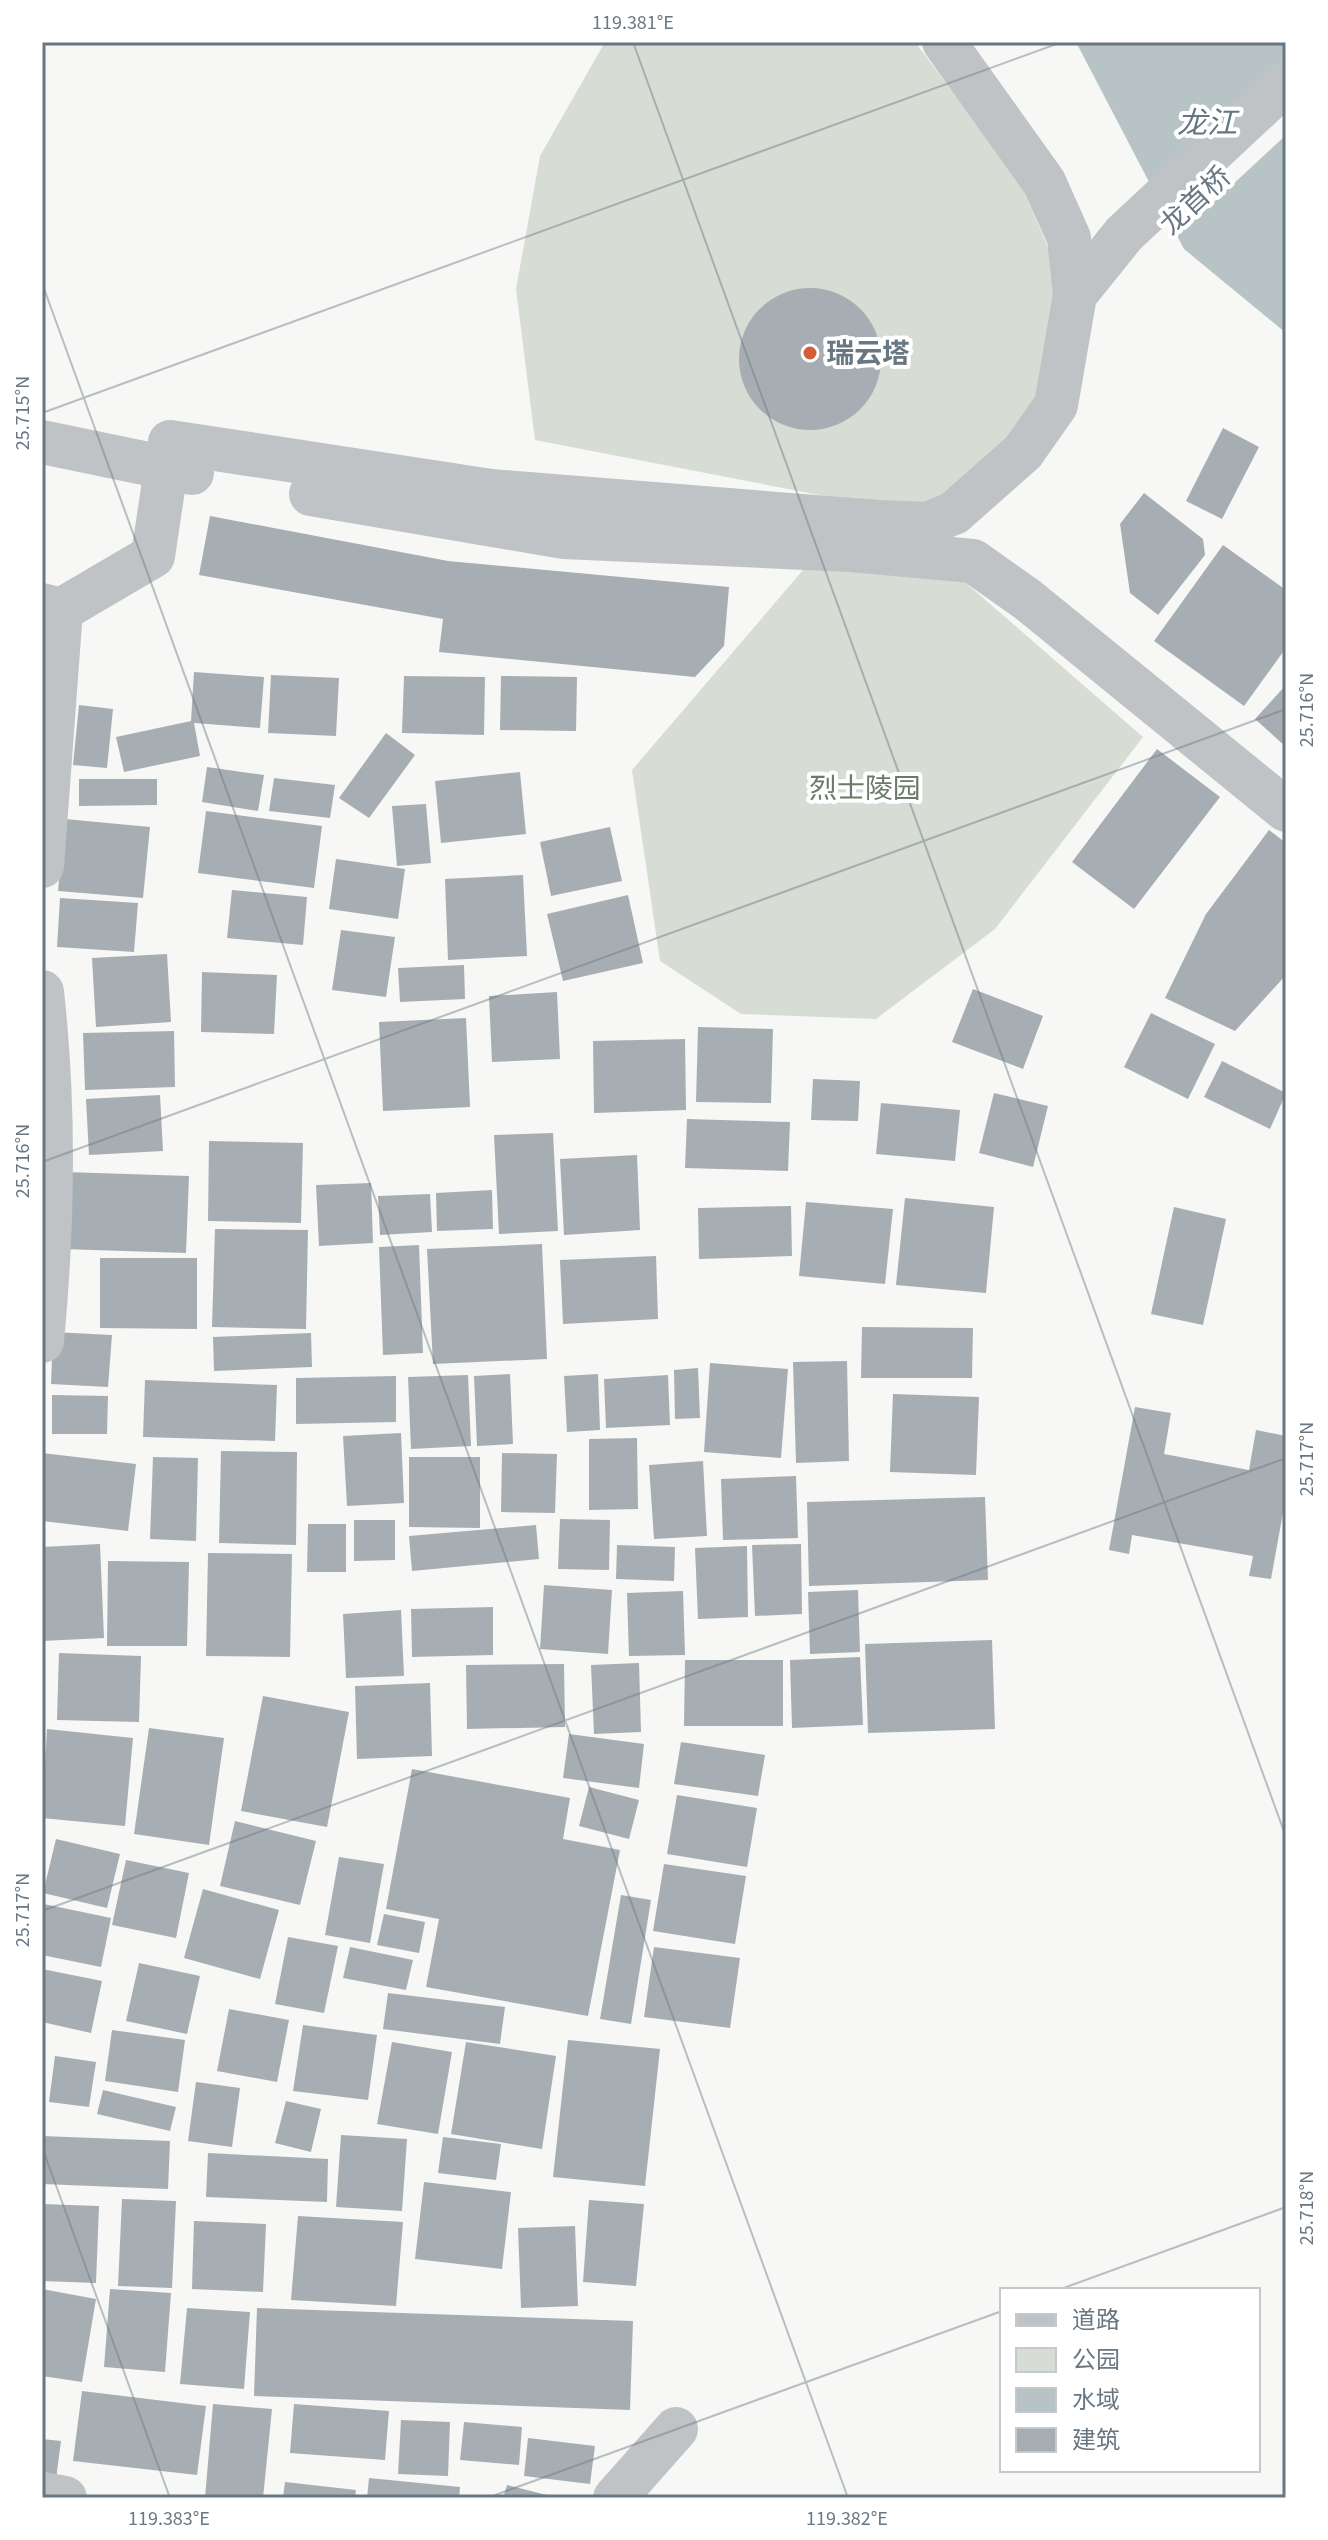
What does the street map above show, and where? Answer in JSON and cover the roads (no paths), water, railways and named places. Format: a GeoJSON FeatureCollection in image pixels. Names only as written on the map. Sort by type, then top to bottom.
{"type":"FeatureCollection","features":[{"type":"Feature","properties":{"kind":"street"},"geometry":{"type":"LineString","coordinates":[[42,866],[51,608],[153,556],[170,442],[491,491],[927,524],[954,513],[1023,452],[1056,405],[1075,295],[1069,238],[1044,182],[944,42]]}},
{"type":"Feature","properties":{"kind":"street","name":"龙首桥"},"geometry":{"type":"LineString","coordinates":[[1132,242],[1286,83]]}},
{"type":"Feature","properties":{"kind":"street","name":"龙首桥"},"geometry":{"type":"LineString","coordinates":[[1132,242],[1286,116]]}},
{"type":"Feature","properties":{"kind":"street"},"geometry":{"type":"LineString","coordinates":[[1075,295],[1132,242]]}},
{"type":"Feature","properties":{"kind":"street"},"geometry":{"type":"LineString","coordinates":[[42,442],[166,469],[564,537],[851,550],[973,561],[1028,600],[1286,810]]}},
{"type":"Feature","properties":{"kind":"street"},"geometry":{"type":"LineString","coordinates":[[42,992],[52,1082],[48,1272],[42,1341]]}},
{"type":"Feature","properties":{"kind":"street"},"geometry":{"type":"LineString","coordinates":[[615,2498],[676,2429]]}},
{"type":"Feature","properties":{"kind":"street"},"geometry":{"type":"LineString","coordinates":[[42,2494],[65,2498]]}},
{"type":"Feature","properties":{"kind":"water","name":"龙江"},"geometry":{"type":"Polygon","coordinates":[[[1076,42],[1286,42],[1286,333],[1184,249],[1076,42]]]}},
{"type":"Feature","properties":{"kind":"place","name":"瑞云塔"},"geometry":{"type":"Point","coordinates":[810,353]}},
{"type":"Feature","properties":{"kind":"park label","name":"烈士陵园"},"geometry":{"type":"Point","coordinates":[865,788]}}]}
